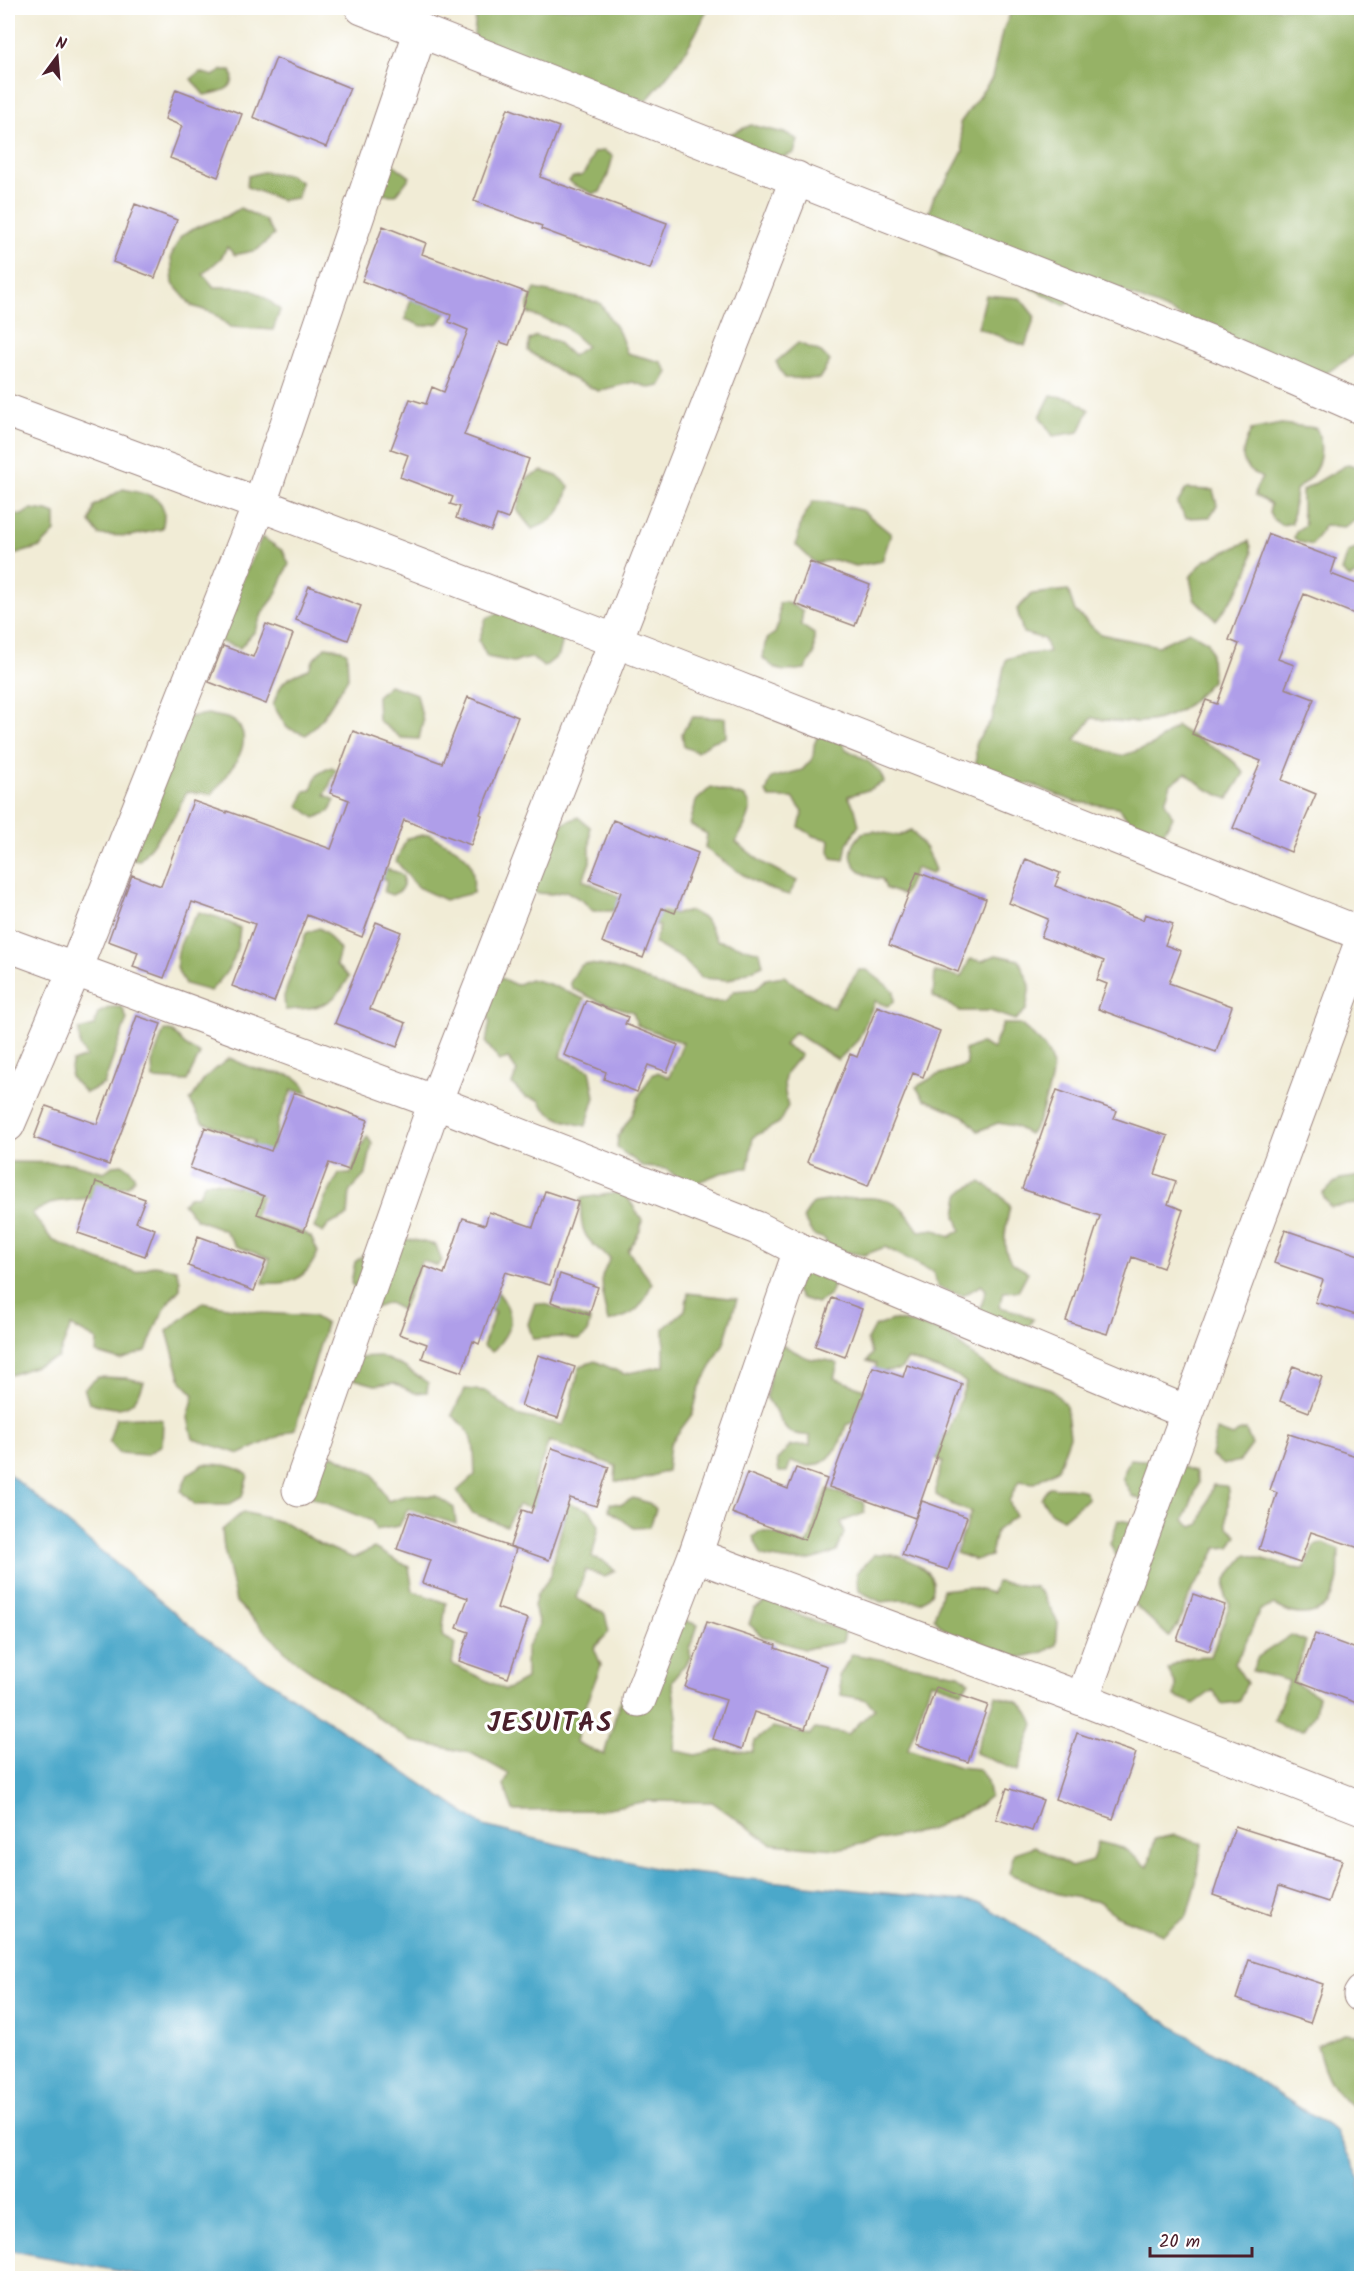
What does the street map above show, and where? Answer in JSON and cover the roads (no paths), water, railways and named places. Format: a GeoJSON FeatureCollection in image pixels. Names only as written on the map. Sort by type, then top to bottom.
{"type":"FeatureCollection","features":[{"type":"Feature","properties":{"kind":"street"},"geometry":{"type":"LineString","coordinates":[[362,8],[1223,347],[1362,408]]}},
{"type":"Feature","properties":{"kind":"street"},"geometry":{"type":"LineString","coordinates":[[8,1125],[75,969],[260,503],[421,30]]}},
{"type":"Feature","properties":{"kind":"street"},"geometry":{"type":"LineString","coordinates":[[299,1490],[435,1102],[797,178]]}},
{"type":"Feature","properties":{"kind":"street"},"geometry":{"type":"LineString","coordinates":[[8,411],[260,503],[617,640],[1362,934]]}},
{"type":"Feature","properties":{"kind":"street"},"geometry":{"type":"LineString","coordinates":[[1082,1699],[1362,940]]}},
{"type":"Feature","properties":{"kind":"street"},"geometry":{"type":"LineString","coordinates":[[8,945],[435,1102],[757,1228],[800,1250],[1186,1412]]}},
{"type":"Feature","properties":{"kind":"street"},"geometry":{"type":"LineString","coordinates":[[639,1700],[695,1555],[800,1250]]}},
{"type":"Feature","properties":{"kind":"street"},"geometry":{"type":"LineString","coordinates":[[695,1555],[1082,1699],[1362,1808]]}},
{"type":"Feature","properties":{"kind":"water"},"geometry":{"type":"Polygon","coordinates":[[[8,1473],[201,1635],[484,1826],[662,1870],[981,1903],[1336,2131],[1361,2181],[1361,2278],[155,2278],[8,2250],[8,1473]]]}},
{"type":"Feature","properties":{"kind":"district","name":"JESUITAS"},"geometry":{"type":"Point","coordinates":[550,1723]}}]}
